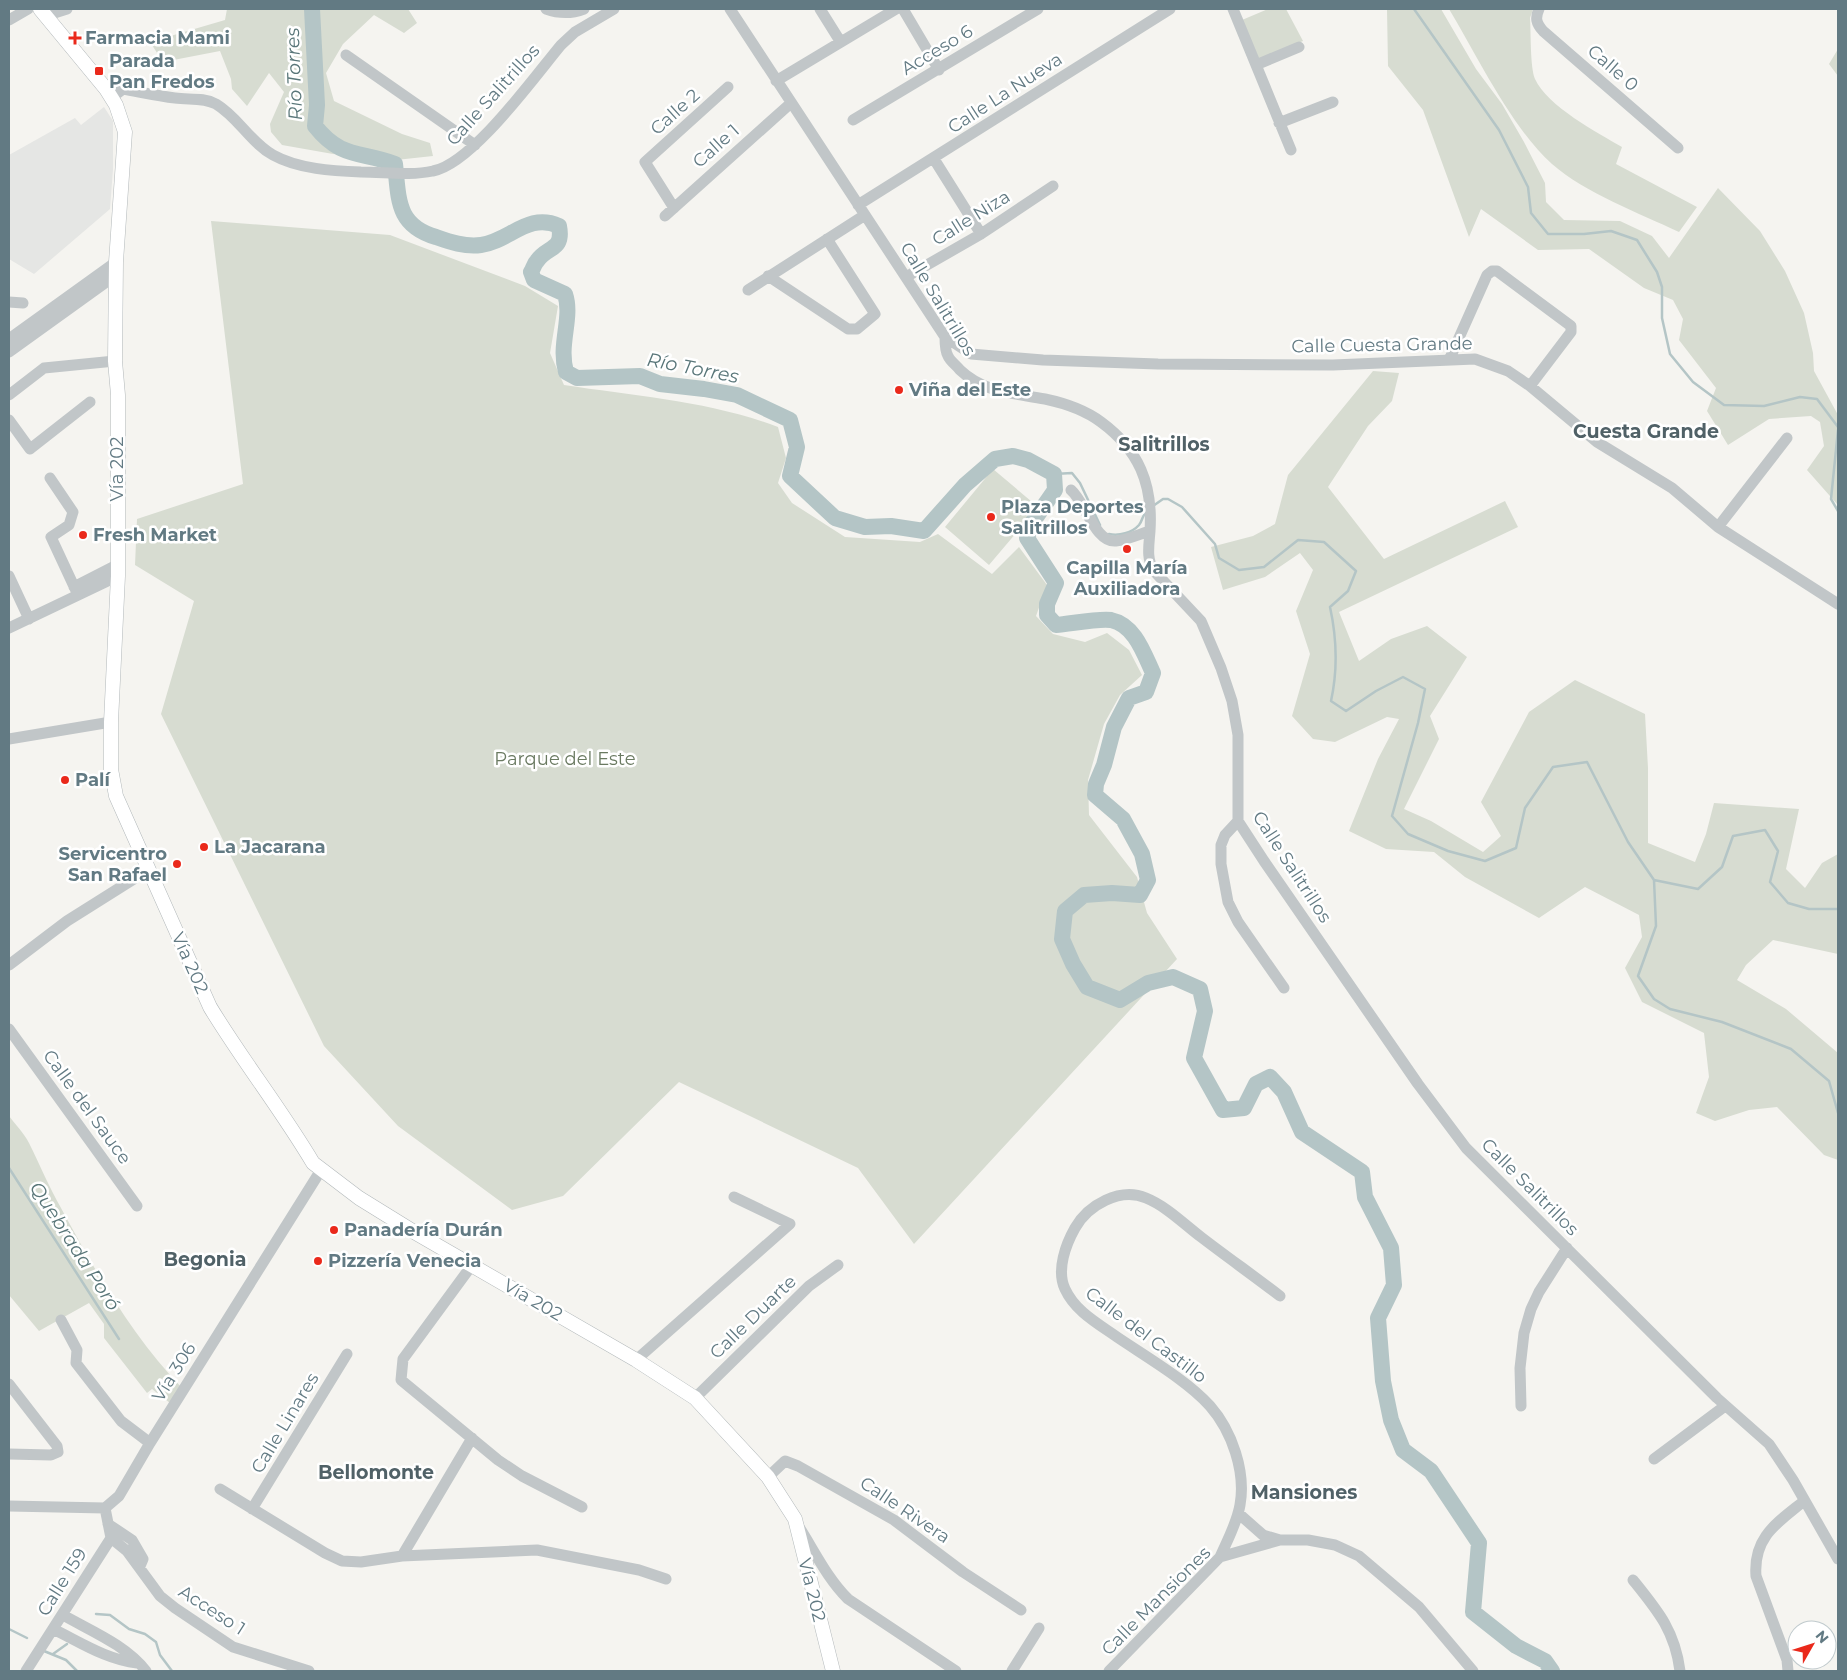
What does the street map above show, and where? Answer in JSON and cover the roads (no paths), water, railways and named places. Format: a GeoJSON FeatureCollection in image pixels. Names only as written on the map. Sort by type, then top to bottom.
{"type":"FeatureCollection","features":[{"type":"Feature","properties":{"kind":"main road","name":"Vía 202"},"geometry":{"type":"LineString","coordinates":[[42,12],[111,98],[121,116],[125,132],[116,268],[114,361],[118,395],[117,570],[110,722],[111,769],[116,796],[210,1006],[226,1033],[278,1105],[313,1163],[321,1170],[367,1203],[636,1360],[695,1398],[768,1477],[794,1519],[833,1671]]}},
{"type":"Feature","properties":{"kind":"street"},"geometry":{"type":"LineString","coordinates":[[9,20],[28,9]]}},
{"type":"Feature","properties":{"kind":"street"},"geometry":{"type":"LineString","coordinates":[[42,12],[67,9]]}},
{"type":"Feature","properties":{"kind":"street"},"geometry":{"type":"LineString","coordinates":[[546,9],[554,12],[573,13],[584,9]]}},
{"type":"Feature","properties":{"kind":"street","name":"Calle Salitrillos"},"geometry":{"type":"LineString","coordinates":[[111,98],[123,89],[177,99],[204,100],[221,108],[256,143],[273,155],[294,163],[340,171],[414,173],[434,171],[448,166],[475,145],[575,32],[614,9]]}},
{"type":"Feature","properties":{"kind":"street","name":"Calle Salitrillos"},"geometry":{"type":"LineString","coordinates":[[730,9],[945,337],[947,355],[967,377],[983,386],[1003,393],[1047,399],[1084,411],[1102,423],[1136,458],[1146,479],[1150,502],[1151,525],[1148,562],[1154,571],[1201,621],[1214,650],[1232,701],[1238,734],[1238,822],[1402,1060],[1466,1148],[1726,1406],[1769,1444],[1838,1559]]}},
{"type":"Feature","properties":{"kind":"street"},"geometry":{"type":"LineString","coordinates":[[820,9],[840,41]]}},
{"type":"Feature","properties":{"kind":"street"},"geometry":{"type":"LineString","coordinates":[[776,81],[896,9]]}},
{"type":"Feature","properties":{"kind":"street"},"geometry":{"type":"LineString","coordinates":[[903,9],[940,70]]}},
{"type":"Feature","properties":{"kind":"street","name":"Acceso 6"},"geometry":{"type":"LineString","coordinates":[[853,120],[940,70],[1038,9]]}},
{"type":"Feature","properties":{"kind":"street","name":"Calle La Nueva"},"geometry":{"type":"LineString","coordinates":[[748,290],[827,239],[862,210],[934,159],[1170,9]]}},
{"type":"Feature","properties":{"kind":"street"},"geometry":{"type":"LineString","coordinates":[[1233,9],[1290,150]]}},
{"type":"Feature","properties":{"kind":"street","name":"Calle 0"},"geometry":{"type":"LineString","coordinates":[[1539,9],[1536,16],[1537,24],[1678,148]]}},
{"type":"Feature","properties":{"kind":"street"},"geometry":{"type":"LineString","coordinates":[[1256,65],[1299,46]]}},
{"type":"Feature","properties":{"kind":"street"},"geometry":{"type":"LineString","coordinates":[[346,55],[475,145]]}},
{"type":"Feature","properties":{"kind":"street","name":"Calle 2"},"geometry":{"type":"LineString","coordinates":[[669,212],[645,162],[728,87]]}},
{"type":"Feature","properties":{"kind":"street"},"geometry":{"type":"LineString","coordinates":[[1279,123],[1333,102]]}},
{"type":"Feature","properties":{"kind":"street","name":"Calle 1"},"geometry":{"type":"LineString","coordinates":[[669,212],[791,103]]}},
{"type":"Feature","properties":{"kind":"street"},"geometry":{"type":"LineString","coordinates":[[934,159],[981,234]]}},
{"type":"Feature","properties":{"kind":"street","name":"Calle Niza"},"geometry":{"type":"LineString","coordinates":[[906,277],[981,234],[1053,186]]}},
{"type":"Feature","properties":{"kind":"street"},"geometry":{"type":"LineString","coordinates":[[768,276],[848,329],[857,329],[875,314],[827,239]]}},
{"type":"Feature","properties":{"kind":"street"},"geometry":{"type":"LineString","coordinates":[[10,346],[116,268]]}},
{"type":"Feature","properties":{"kind":"street"},"geometry":{"type":"LineString","coordinates":[[1450,358],[1487,276],[1492,271],[1497,271],[1571,326],[1571,332],[1530,386]]}},
{"type":"Feature","properties":{"kind":"street"},"geometry":{"type":"LineString","coordinates":[[9,302],[23,303]]}},
{"type":"Feature","properties":{"kind":"street","name":"Calle Cuesta Grande"},"geometry":{"type":"LineString","coordinates":[[945,337],[972,354],[1043,360],[1158,364],[1333,365],[1450,358],[1475,359],[1508,371],[1530,386],[1597,442],[1672,488],[1718,527],[1838,604]]}},
{"type":"Feature","properties":{"kind":"street"},"geometry":{"type":"LineString","coordinates":[[9,395],[44,368],[114,361]]}},
{"type":"Feature","properties":{"kind":"street"},"geometry":{"type":"LineString","coordinates":[[9,420],[30,449],[90,402]]}},
{"type":"Feature","properties":{"kind":"street"},"geometry":{"type":"LineString","coordinates":[[1718,527],[1787,438]]}},
{"type":"Feature","properties":{"kind":"street"},"geometry":{"type":"LineString","coordinates":[[50,478],[74,516],[69,525],[51,537],[76,591]]}},
{"type":"Feature","properties":{"kind":"street"},"geometry":{"type":"LineString","coordinates":[[1071,490],[1079,497],[1100,535],[1107,540],[1116,541],[1151,525]]}},
{"type":"Feature","properties":{"kind":"street"},"geometry":{"type":"LineString","coordinates":[[9,628],[117,570]]}},
{"type":"Feature","properties":{"kind":"street"},"geometry":{"type":"LineString","coordinates":[[9,576],[28,618]]}},
{"type":"Feature","properties":{"kind":"street"},"geometry":{"type":"LineString","coordinates":[[9,739],[110,722]]}},
{"type":"Feature","properties":{"kind":"street"},"geometry":{"type":"LineString","coordinates":[[1238,822],[1225,835],[1221,845],[1221,864],[1228,902],[1238,922],[1284,988]]}},
{"type":"Feature","properties":{"kind":"street"},"geometry":{"type":"LineString","coordinates":[[9,965],[68,921],[148,870]]}},
{"type":"Feature","properties":{"kind":"street","name":"Calle del Sauce"},"geometry":{"type":"LineString","coordinates":[[9,1029],[137,1206]]}},
{"type":"Feature","properties":{"kind":"street","name":"Vía 306"},"geometry":{"type":"LineString","coordinates":[[104,1508],[119,1496],[150,1443],[321,1170]]}},
{"type":"Feature","properties":{"kind":"street","name":"Calle del Castillo"},"geometry":{"type":"LineString","coordinates":[[1220,1557],[1238,1513],[1242,1485],[1239,1466],[1230,1437],[1210,1406],[1081,1311],[1064,1287],[1062,1277],[1065,1248],[1081,1217],[1095,1205],[1111,1198],[1129,1196],[1145,1198],[1173,1216],[1280,1296]]}},
{"type":"Feature","properties":{"kind":"street"},"geometry":{"type":"LineString","coordinates":[[636,1360],[790,1224],[734,1198]]}},
{"type":"Feature","properties":{"kind":"street"},"geometry":{"type":"LineString","coordinates":[[1521,1406],[1520,1368],[1529,1317],[1539,1292],[1567,1248]]}},
{"type":"Feature","properties":{"kind":"street"},"geometry":{"type":"LineString","coordinates":[[472,1265],[403,1359],[400,1371],[401,1380],[522,1476],[582,1508]]}},
{"type":"Feature","properties":{"kind":"street","name":"Calle Duarte"},"geometry":{"type":"LineString","coordinates":[[695,1398],[809,1286],[838,1265]]}},
{"type":"Feature","properties":{"kind":"street"},"geometry":{"type":"LineString","coordinates":[[61,1320],[77,1350],[76,1363],[121,1421],[150,1443]]}},
{"type":"Feature","properties":{"kind":"street","name":"Calle Linares"},"geometry":{"type":"LineString","coordinates":[[252,1509],[347,1354]]}},
{"type":"Feature","properties":{"kind":"street"},"geometry":{"type":"LineString","coordinates":[[9,1384],[57,1446],[58,1452],[51,1455],[9,1454]]}},
{"type":"Feature","properties":{"kind":"street"},"geometry":{"type":"LineString","coordinates":[[1654,1459],[1726,1406]]}},
{"type":"Feature","properties":{"kind":"street"},"geometry":{"type":"LineString","coordinates":[[402,1556],[472,1438]]}},
{"type":"Feature","properties":{"kind":"street","name":"Calle Rivera"},"geometry":{"type":"LineString","coordinates":[[768,1477],[785,1461],[798,1466],[894,1520],[963,1572],[1021,1610]]}},
{"type":"Feature","properties":{"kind":"street"},"geometry":{"type":"LineString","coordinates":[[220,1489],[342,1561],[360,1562],[402,1556],[537,1550],[639,1570],[666,1579]]}},
{"type":"Feature","properties":{"kind":"street"},"geometry":{"type":"LineString","coordinates":[[1788,1671],[1787,1660],[1756,1576],[1756,1564],[1758,1551],[1768,1532],[1804,1501]]}},
{"type":"Feature","properties":{"kind":"street"},"geometry":{"type":"LineString","coordinates":[[9,1506],[104,1508]]}},
{"type":"Feature","properties":{"kind":"street","name":"Calle 159"},"geometry":{"type":"LineString","coordinates":[[26,1671],[111,1538],[104,1508]]}},
{"type":"Feature","properties":{"kind":"street"},"geometry":{"type":"LineString","coordinates":[[1238,1513],[1263,1534],[1280,1540]]}},
{"type":"Feature","properties":{"kind":"street"},"geometry":{"type":"LineString","coordinates":[[794,1519],[818,1560],[837,1588],[848,1599],[956,1671]]}},
{"type":"Feature","properties":{"kind":"street","name":"Acceso 1"},"geometry":{"type":"LineString","coordinates":[[108,1524],[132,1540],[143,1559],[140,1566]]}},
{"type":"Feature","properties":{"kind":"street","name":"Acceso 1"},"geometry":{"type":"LineString","coordinates":[[111,1538],[128,1551],[160,1596],[233,1647],[309,1671]]}},
{"type":"Feature","properties":{"kind":"street","name":"Calle Mansiones"},"geometry":{"type":"LineString","coordinates":[[1109,1671],[1220,1557],[1280,1540],[1308,1540],[1336,1544],[1359,1556],[1419,1607],[1473,1671]]}},
{"type":"Feature","properties":{"kind":"street"},"geometry":{"type":"LineString","coordinates":[[1633,1580],[1664,1620],[1676,1646],[1680,1671]]}},
{"type":"Feature","properties":{"kind":"street"},"geometry":{"type":"LineString","coordinates":[[63,1615],[116,1645],[143,1667]]}},
{"type":"Feature","properties":{"kind":"street"},"geometry":{"type":"LineString","coordinates":[[1012,1671],[1038,1628]]}},
{"type":"Feature","properties":{"kind":"street"},"geometry":{"type":"LineString","coordinates":[[53,1629],[93,1650],[143,1667]]}},
{"type":"Feature","properties":{"kind":"waterway","name":"Río Torres"},"geometry":{"type":"LineString","coordinates":[[312,9],[317,105],[315,126],[324,137],[343,149],[395,164],[399,199],[402,209],[413,225],[423,232],[463,245],[481,245],[491,242],[538,222],[559,226],[560,234],[557,244],[541,256],[531,272],[534,280],[565,294],[567,303],[564,351],[566,372],[577,378],[640,376],[660,384],[737,395],[790,420],[797,447],[790,476],[835,518],[865,527],[891,526],[924,531],[965,485],[995,459],[1013,456],[1028,460],[1054,474],[1055,490],[1032,523],[1027,538],[1056,583],[1047,604],[1047,615],[1056,625],[1099,620],[1111,620],[1119,623],[1138,641],[1153,673],[1146,692],[1129,698],[1114,727],[1104,765],[1096,784],[1095,795],[1123,819],[1142,854],[1148,880],[1140,895],[1112,893],[1084,895],[1065,911],[1062,939],[1073,964],[1087,987],[1120,1000],[1148,983],[1173,977],[1200,989],[1205,1011],[1194,1058],[1223,1110],[1244,1108],[1256,1084],[1270,1077],[1284,1092],[1302,1132],[1362,1172],[1365,1197],[1391,1248],[1394,1285],[1378,1318],[1383,1381],[1391,1420],[1403,1450],[1431,1471],[1479,1543],[1473,1612],[1516,1646],[1545,1661],[1552,1671]]}},
{"type":"Feature","properties":{"kind":"waterway"},"geometry":{"type":"LineString","coordinates":[[1414,9],[1499,130],[1528,187],[1531,213],[1548,234],[1584,234],[1611,231],[1637,240],[1657,272],[1662,287],[1662,318],[1670,354],[1693,382],[1724,405],[1764,406],[1800,397],[1817,399],[1838,427]]}},
{"type":"Feature","properties":{"kind":"waterway"},"geometry":{"type":"LineString","coordinates":[[1838,430],[1831,499],[1838,511]]}},
{"type":"Feature","properties":{"kind":"waterway"},"geometry":{"type":"LineString","coordinates":[[1054,474],[1072,473],[1080,483],[1100,525]]}},
{"type":"Feature","properties":{"kind":"waterway"},"geometry":{"type":"LineString","coordinates":[[1153,506],[1163,499],[1168,499],[1182,507],[1215,544],[1219,558],[1239,570],[1264,567],[1298,540],[1324,542],[1356,571],[1348,591],[1330,607],[1336,654],[1331,701],[1346,711],[1376,691],[1403,677],[1425,689],[1418,723],[1392,816],[1408,834],[1448,851],[1485,861],[1516,848],[1525,808],[1553,767],[1587,762],[1628,842],[1654,880],[1656,926],[1638,976],[1654,999],[1670,1009],[1722,1022],[1791,1049],[1829,1081],[1838,1113]]}},
{"type":"Feature","properties":{"kind":"waterway"},"geometry":{"type":"LineString","coordinates":[[1109,534],[1121,534],[1133,530],[1139,525],[1147,511]]}},
{"type":"Feature","properties":{"kind":"waterway"},"geometry":{"type":"LineString","coordinates":[[1654,880],[1698,889],[1722,867],[1733,836],[1765,830],[1778,851],[1770,882],[1788,903],[1809,909],[1838,909]]}},
{"type":"Feature","properties":{"kind":"waterway","name":"Quebrada Poró"},"geometry":{"type":"LineString","coordinates":[[9,1168],[119,1339]]}},
{"type":"Feature","properties":{"kind":"waterway"},"geometry":{"type":"LineString","coordinates":[[96,1614],[110,1615],[129,1629],[145,1634],[156,1642],[160,1655],[172,1671]]}},
{"type":"Feature","properties":{"kind":"waterway"},"geometry":{"type":"LineString","coordinates":[[9,1629],[27,1638]]}},
{"type":"Feature","properties":{"kind":"waterway"},"geometry":{"type":"LineString","coordinates":[[53,1654],[67,1644]]}},
{"type":"Feature","properties":{"kind":"waterway"},"geometry":{"type":"LineString","coordinates":[[44,1651],[66,1660],[77,1671]]}},
{"type":"Feature","properties":{"kind":"place","name":"Farmacia Mami"},"geometry":{"type":"Point","coordinates":[75,38]}},
{"type":"Feature","properties":{"kind":"place","name":"Parada Pan Fredos"},"geometry":{"type":"Point","coordinates":[99,71]}},
{"type":"Feature","properties":{"kind":"place","name":"Viña del Este"},"geometry":{"type":"Point","coordinates":[899,390]}},
{"type":"Feature","properties":{"kind":"place","name":"Plaza Deportes Salitrillos"},"geometry":{"type":"Point","coordinates":[991,517]}},
{"type":"Feature","properties":{"kind":"place","name":"Fresh Market"},"geometry":{"type":"Point","coordinates":[83,535]}},
{"type":"Feature","properties":{"kind":"place","name":"Capilla María Auxiliadora"},"geometry":{"type":"Point","coordinates":[1127,549]}},
{"type":"Feature","properties":{"kind":"place","name":"Palí"},"geometry":{"type":"Point","coordinates":[65,780]}},
{"type":"Feature","properties":{"kind":"place","name":"La Jacarana"},"geometry":{"type":"Point","coordinates":[204,847]}},
{"type":"Feature","properties":{"kind":"place","name":"Servicentro San Rafael"},"geometry":{"type":"Point","coordinates":[177,864]}},
{"type":"Feature","properties":{"kind":"place","name":"Panadería Durán"},"geometry":{"type":"Point","coordinates":[334,1230]}},
{"type":"Feature","properties":{"kind":"place","name":"Pizzería Venecia"},"geometry":{"type":"Point","coordinates":[318,1261]}},
{"type":"Feature","properties":{"kind":"district","name":"Cuesta Grande"},"geometry":{"type":"Point","coordinates":[1646,431]}},
{"type":"Feature","properties":{"kind":"district","name":"Salitrillos"},"geometry":{"type":"Point","coordinates":[1164,444]}},
{"type":"Feature","properties":{"kind":"district","name":"Begonia"},"geometry":{"type":"Point","coordinates":[205,1259]}},
{"type":"Feature","properties":{"kind":"district","name":"Bellomonte"},"geometry":{"type":"Point","coordinates":[376,1472]}},
{"type":"Feature","properties":{"kind":"district","name":"Mansiones"},"geometry":{"type":"Point","coordinates":[1304,1492]}},
{"type":"Feature","properties":{"kind":"park label","name":"Parque del Este"},"geometry":{"type":"Point","coordinates":[565,759]}}]}
